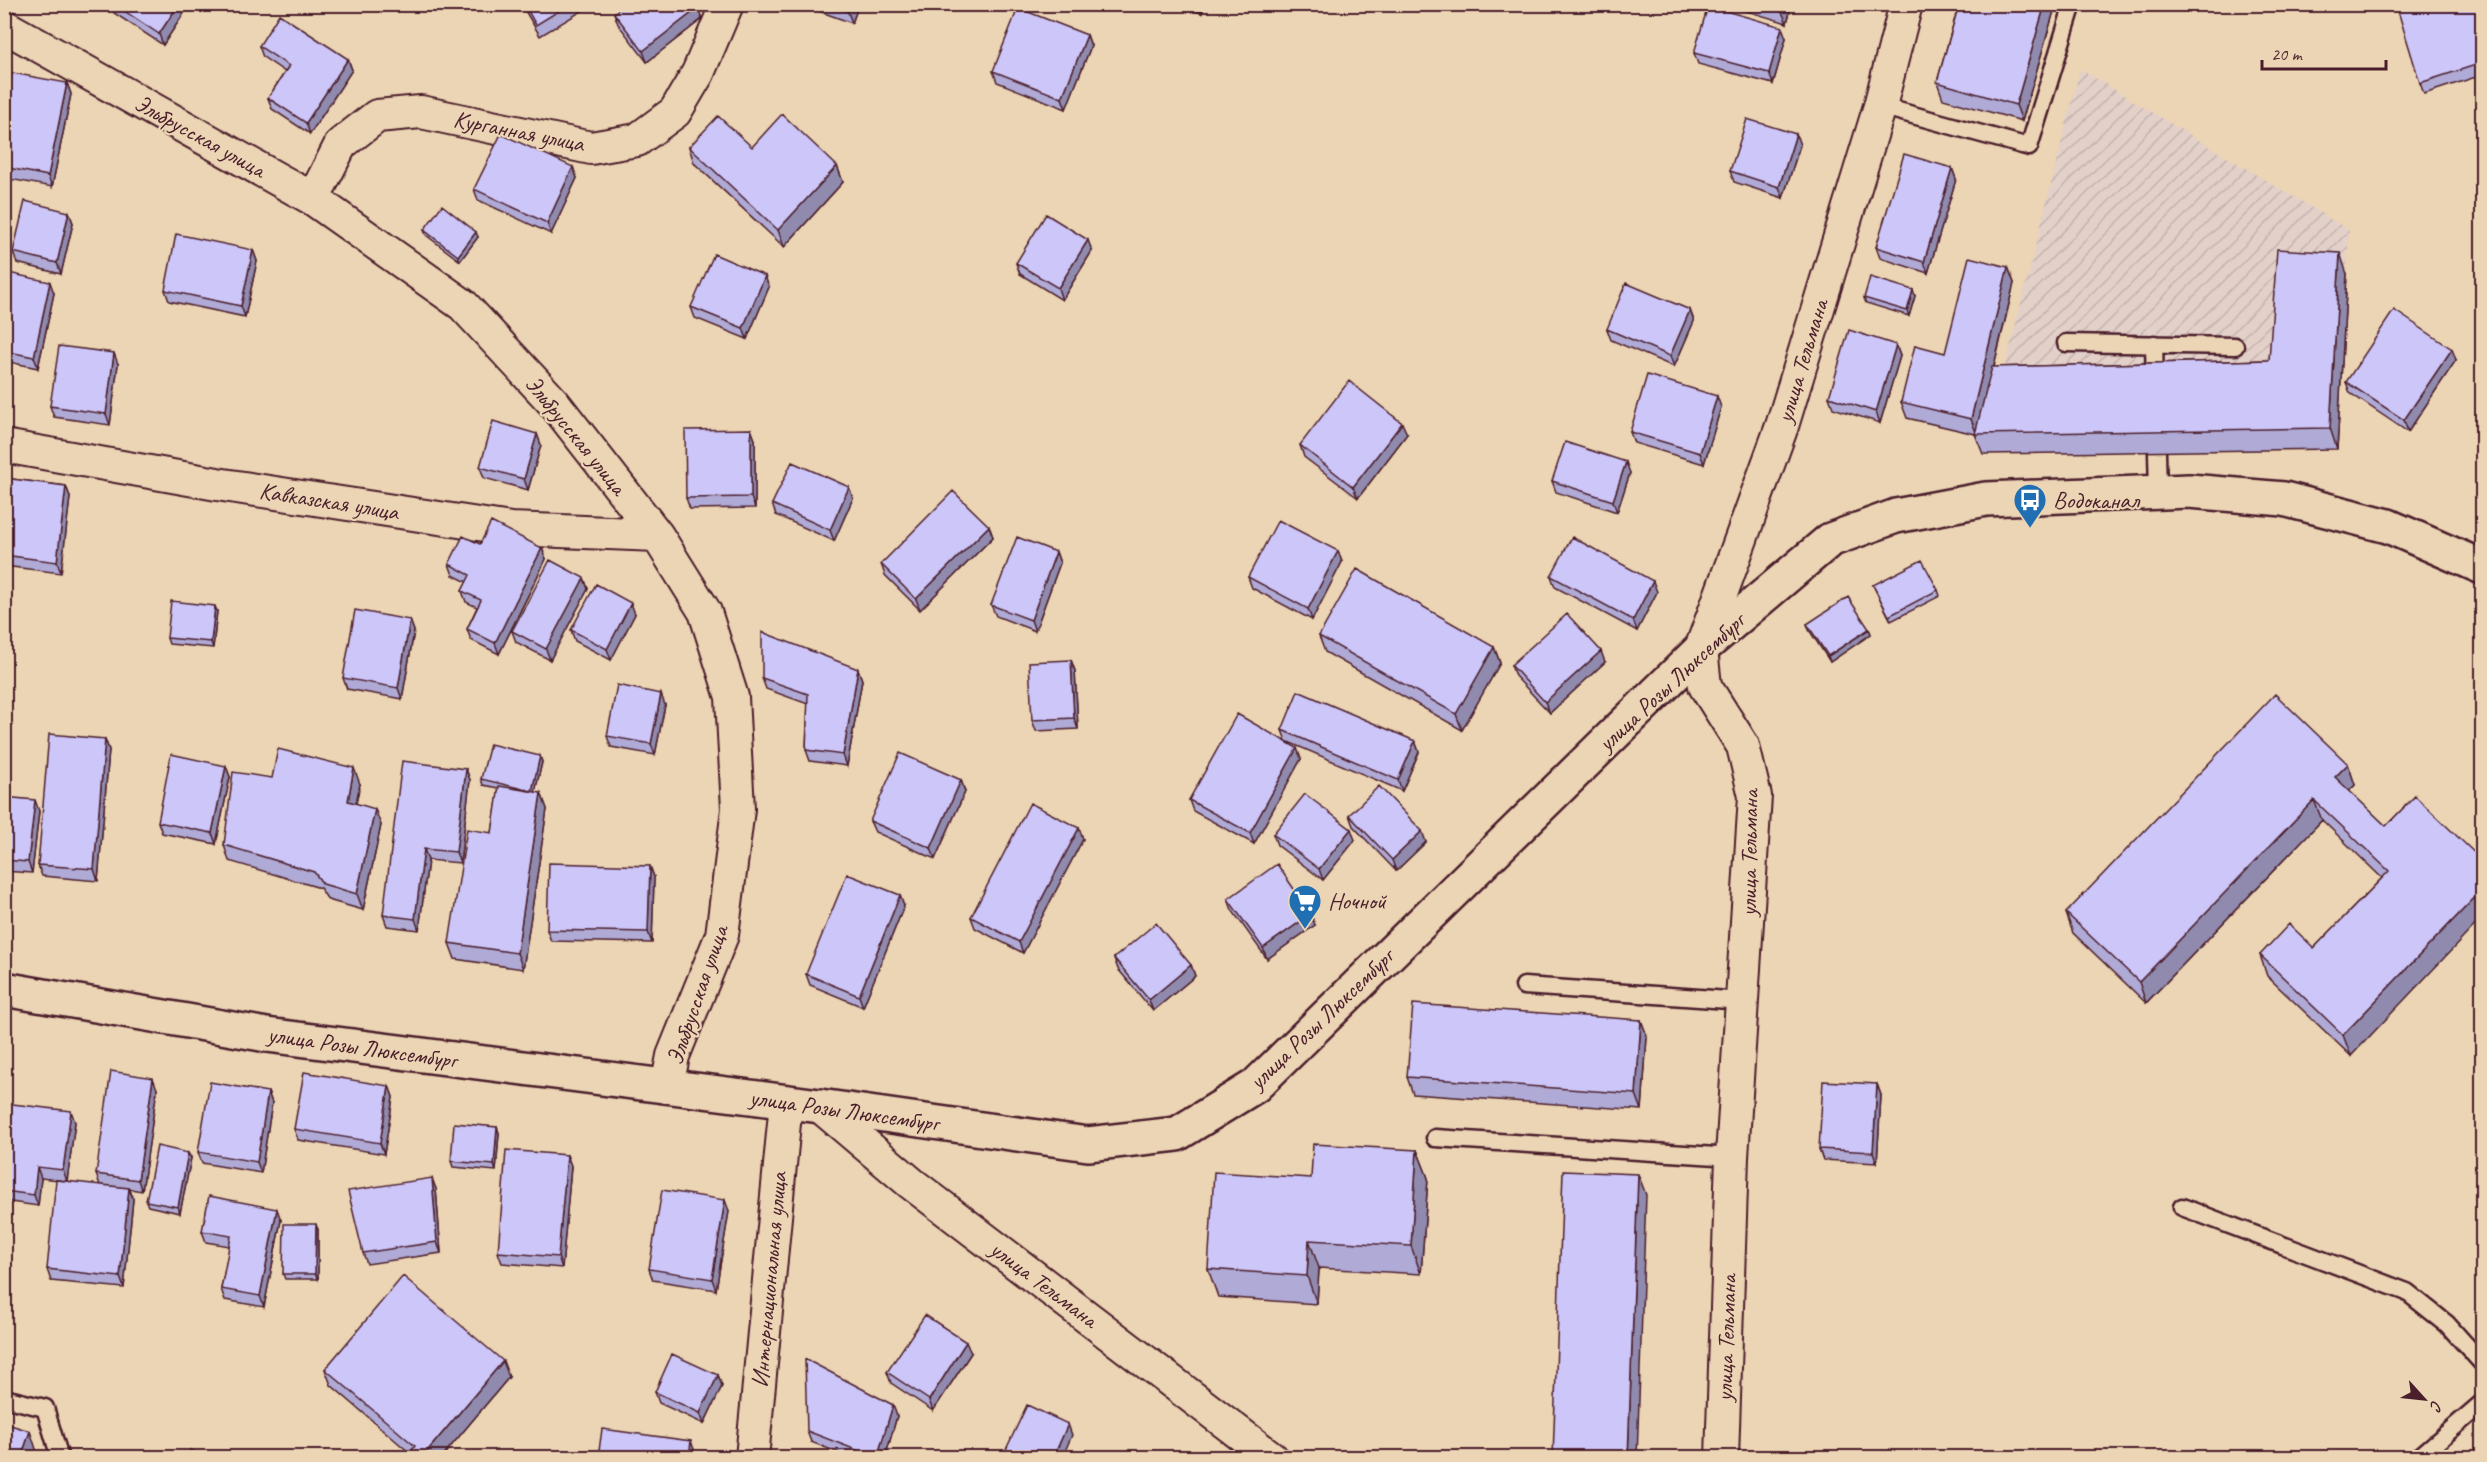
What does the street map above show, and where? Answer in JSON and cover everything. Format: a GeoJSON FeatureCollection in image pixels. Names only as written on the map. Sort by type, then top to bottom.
{"type":"FeatureCollection","features":[{"type":"Feature","properties":{"kind":"street","name":"Курганная улица"},"geometry":{"type":"LineString","coordinates":[[313,200],[341,144],[377,116],[421,112],[591,147],[637,140],[675,112],[698,73],[727,4]]}},
{"type":"Feature","properties":{"kind":"street","name":"улица Тельмана"},"geometry":{"type":"LineString","coordinates":[[1722,1458],[1732,1157],[1755,796],[1743,746],[1705,686],[1701,649],[1782,426],[1880,106],[1906,4]]}},
{"type":"Feature","properties":{"kind":"street","name":"Эльбрусская улица"},"geometry":{"type":"LineString","coordinates":[[4,26],[313,200],[463,305],[554,403],[657,535],[705,612],[732,697],[738,809],[722,935],[673,1056],[667,1087]]}},
{"type":"Feature","properties":{"kind":"street","name":"Кавказская улица"},"geometry":{"type":"LineString","coordinates":[[4,446],[217,484],[511,529],[657,535]]}},
{"type":"Feature","properties":{"kind":"street","name":"улица Розы Люксембург"},"geometry":{"type":"LineString","coordinates":[[4,989],[267,1035],[820,1106],[1088,1144],[1178,1134],[1255,1086],[1701,649],[1830,540],[1896,516],[1986,499],[2189,491],[2284,499],[2388,526],[2482,567]]}},
{"type":"Feature","properties":{"kind":"street","name":"Интернациональная улица"},"geometry":{"type":"LineString","coordinates":[[752,1458],[786,1102]]}},
{"type":"Feature","properties":{"kind":"street","name":"улица Тельмана"},"geometry":{"type":"LineString","coordinates":[[820,1106],[911,1183],[1272,1458]]}},
{"type":"Feature","properties":{"kind":"lane"},"geometry":{"type":"LineString","coordinates":[[1880,106],[2029,147],[2073,4]]}},
{"type":"Feature","properties":{"kind":"lane"},"geometry":{"type":"LineString","coordinates":[[2066,343],[2235,346]]}},
{"type":"Feature","properties":{"kind":"lane"},"geometry":{"type":"LineString","coordinates":[[2154,344],[2155,384]]}},
{"type":"Feature","properties":{"kind":"lane"},"geometry":{"type":"LineString","coordinates":[[2157,452],[2158,492]]}},
{"type":"Feature","properties":{"kind":"lane"},"geometry":{"type":"LineString","coordinates":[[1524,986],[1743,1001]]}},
{"type":"Feature","properties":{"kind":"lane"},"geometry":{"type":"LineString","coordinates":[[1435,1138],[1732,1157]]}},
{"type":"Feature","properties":{"kind":"lane"},"geometry":{"type":"LineString","coordinates":[[2182,1207],[2407,1292],[2447,1324],[2482,1363]]}},
{"type":"Feature","properties":{"kind":"lane"},"geometry":{"type":"LineString","coordinates":[[4,1398],[45,1408],[60,1458]]}},
{"type":"Feature","properties":{"kind":"lane"},"geometry":{"type":"LineString","coordinates":[[2418,1458],[2482,1403]]}},
{"type":"Feature","properties":{"kind":"shaded area","name":"Водоканал"},"geometry":{"type":"Polygon","coordinates":[[[2080,69],[2349,230],[2337,449],[1983,454],[2080,69]]]}},
{"type":"Feature","properties":{"kind":"building"},"geometry":{"type":"Polygon","coordinates":[[[114,4],[179,4],[159,34],[114,4]]]}},
{"type":"Feature","properties":{"kind":"building"},"geometry":{"type":"Polygon","coordinates":[[[524,4],[570,4],[536,25],[524,4]]]}},
{"type":"Feature","properties":{"kind":"building"},"geometry":{"type":"Polygon","coordinates":[[[625,4],[696,4],[698,8],[643,51],[614,13],[625,4]]]}},
{"type":"Feature","properties":{"kind":"building"},"geometry":{"type":"Polygon","coordinates":[[[827,4],[851,4],[848,12],[827,4]]]}},
{"type":"Feature","properties":{"kind":"building"},"geometry":{"type":"Polygon","coordinates":[[[1757,4],[1785,4],[1782,12],[1757,4]]]}},
{"type":"Feature","properties":{"kind":"building"},"geometry":{"type":"Polygon","coordinates":[[[1959,4],[2045,4],[2016,105],[1937,82],[1959,4]]]}},
{"type":"Feature","properties":{"kind":"building"},"geometry":{"type":"Polygon","coordinates":[[[2420,4],[2478,4],[2482,18],[2482,63],[2420,83],[2398,11],[2420,4]]]}},
{"type":"Feature","properties":{"kind":"building"},"geometry":{"type":"Polygon","coordinates":[[[1708,6],[1782,27],[1769,73],[1694,53],[1708,6]]]}},
{"type":"Feature","properties":{"kind":"building"},"geometry":{"type":"Polygon","coordinates":[[[1018,8],[1087,35],[1062,98],[993,71],[1018,8]]]}},
{"type":"Feature","properties":{"kind":"building"},"geometry":{"type":"Polygon","coordinates":[[[279,14],[348,59],[306,123],[268,98],[289,66],[259,46],[279,14]]]}},
{"type":"Feature","properties":{"kind":"building"},"geometry":{"type":"Polygon","coordinates":[[[12,73],[67,83],[48,176],[4,167],[4,112],[12,73]]]}},
{"type":"Feature","properties":{"kind":"building"},"geometry":{"type":"Polygon","coordinates":[[[782,114],[837,166],[778,230],[689,147],[718,116],[752,147],[782,114]]]}},
{"type":"Feature","properties":{"kind":"building"},"geometry":{"type":"Polygon","coordinates":[[[1747,119],[1796,134],[1779,187],[1730,171],[1747,119]]]}},
{"type":"Feature","properties":{"kind":"building"},"geometry":{"type":"Polygon","coordinates":[[[501,134],[573,167],[547,223],[474,189],[501,134]]]}},
{"type":"Feature","properties":{"kind":"building"},"geometry":{"type":"Polygon","coordinates":[[[1904,154],[1952,168],[1924,262],[1876,247],[1904,154]]]}},
{"type":"Feature","properties":{"kind":"building"},"geometry":{"type":"Polygon","coordinates":[[[25,201],[69,212],[57,263],[13,252],[25,201]]]}},
{"type":"Feature","properties":{"kind":"building"},"geometry":{"type":"Polygon","coordinates":[[[442,205],[476,232],[458,256],[424,230],[442,205]]]}},
{"type":"Feature","properties":{"kind":"building"},"geometry":{"type":"Polygon","coordinates":[[[1046,214],[1088,240],[1058,288],[1016,263],[1046,214]]]}},
{"type":"Feature","properties":{"kind":"building"},"geometry":{"type":"Polygon","coordinates":[[[176,234],[253,250],[241,306],[165,290],[176,234]]]}},
{"type":"Feature","properties":{"kind":"building"},"geometry":{"type":"Polygon","coordinates":[[[2277,249],[2340,253],[2330,428],[1975,434],[1992,367],[2269,360],[2277,249]]]}},
{"type":"Feature","properties":{"kind":"building"},"geometry":{"type":"Polygon","coordinates":[[[714,254],[765,276],[743,328],[691,307],[714,254]]]}},
{"type":"Feature","properties":{"kind":"building"},"geometry":{"type":"Polygon","coordinates":[[[1969,257],[2008,267],[1971,419],[1901,402],[1915,345],[1945,353],[1969,257]]]}},
{"type":"Feature","properties":{"kind":"building"},"geometry":{"type":"Polygon","coordinates":[[[4,272],[50,282],[34,357],[4,351],[4,272]]]}},
{"type":"Feature","properties":{"kind":"building"},"geometry":{"type":"Polygon","coordinates":[[[1870,277],[1913,290],[1907,311],[1864,298],[1870,277]]]}},
{"type":"Feature","properties":{"kind":"building"},"geometry":{"type":"Polygon","coordinates":[[[1626,283],[1690,310],[1670,356],[1607,329],[1626,283]]]}},
{"type":"Feature","properties":{"kind":"building"},"geometry":{"type":"Polygon","coordinates":[[[2394,310],[2452,349],[2404,420],[2346,382],[2394,310]]]}},
{"type":"Feature","properties":{"kind":"building"},"geometry":{"type":"Polygon","coordinates":[[[1849,330],[1896,345],[1876,412],[1829,397],[1849,330]]]}},
{"type":"Feature","properties":{"kind":"building"},"geometry":{"type":"Polygon","coordinates":[[[59,346],[114,353],[106,414],[50,406],[59,346]]]}},
{"type":"Feature","properties":{"kind":"building"},"geometry":{"type":"Polygon","coordinates":[[[1647,375],[1717,396],[1700,453],[1630,432],[1647,375]]]}},
{"type":"Feature","properties":{"kind":"building"},"geometry":{"type":"Polygon","coordinates":[[[1349,381],[1402,423],[1353,487],[1300,445],[1349,381]]]}},
{"type":"Feature","properties":{"kind":"building"},"geometry":{"type":"Polygon","coordinates":[[[493,421],[537,434],[524,479],[480,467],[493,421]]]}},
{"type":"Feature","properties":{"kind":"building"},"geometry":{"type":"Polygon","coordinates":[[[751,429],[751,497],[686,498],[685,430],[751,429]]]}},
{"type":"Feature","properties":{"kind":"building"},"geometry":{"type":"Polygon","coordinates":[[[1565,442],[1626,462],[1613,501],[1552,481],[1565,442]]]}},
{"type":"Feature","properties":{"kind":"building"},"geometry":{"type":"Polygon","coordinates":[[[792,462],[849,487],[830,530],[772,504],[792,462]]]}},
{"type":"Feature","properties":{"kind":"building"},"geometry":{"type":"Polygon","coordinates":[[[4,478],[66,486],[57,562],[4,555],[4,478]]]}},
{"type":"Feature","properties":{"kind":"building"},"geometry":{"type":"Polygon","coordinates":[[[953,491],[989,526],[916,599],[881,564],[953,491]]]}},
{"type":"Feature","properties":{"kind":"building"},"geometry":{"type":"Polygon","coordinates":[[[1278,520],[1338,551],[1308,609],[1248,577],[1278,520]]]}},
{"type":"Feature","properties":{"kind":"building"},"geometry":{"type":"Polygon","coordinates":[[[491,522],[542,548],[495,643],[467,629],[481,600],[462,591],[470,575],[449,564],[463,536],[480,544],[491,522]]]}},
{"type":"Feature","properties":{"kind":"building"},"geometry":{"type":"Polygon","coordinates":[[[1017,537],[1056,552],[1031,620],[991,605],[1017,537]]]}},
{"type":"Feature","properties":{"kind":"building"},"geometry":{"type":"Polygon","coordinates":[[[1572,537],[1653,581],[1633,620],[1551,576],[1572,537]]]}},
{"type":"Feature","properties":{"kind":"building"},"geometry":{"type":"Polygon","coordinates":[[[550,560],[584,578],[546,649],[512,631],[550,560]]]}},
{"type":"Feature","properties":{"kind":"building"},"geometry":{"type":"Polygon","coordinates":[[[1922,560],[1938,590],[1889,616],[1873,585],[1922,560]]]}},
{"type":"Feature","properties":{"kind":"building"},"geometry":{"type":"Polygon","coordinates":[[[1357,569],[1494,647],[1456,714],[1319,636],[1357,569]]]}},
{"type":"Feature","properties":{"kind":"building"},"geometry":{"type":"Polygon","coordinates":[[[596,584],[631,603],[607,649],[571,630],[596,584]]]}},
{"type":"Feature","properties":{"kind":"building"},"geometry":{"type":"Polygon","coordinates":[[[1848,597],[1869,629],[1828,656],[1807,624],[1848,597]]]}},
{"type":"Feature","properties":{"kind":"building"},"geometry":{"type":"Polygon","coordinates":[[[171,601],[215,606],[211,642],[167,638],[171,601]]]}},
{"type":"Feature","properties":{"kind":"building"},"geometry":{"type":"Polygon","coordinates":[[[355,610],[410,620],[398,688],[343,678],[355,610]]]}},
{"type":"Feature","properties":{"kind":"building"},"geometry":{"type":"Polygon","coordinates":[[[1567,614],[1601,651],[1545,702],[1511,665],[1567,614]]]}},
{"type":"Feature","properties":{"kind":"building"},"geometry":{"type":"Polygon","coordinates":[[[762,632],[858,669],[843,755],[806,750],[808,694],[762,678],[762,632]]]}},
{"type":"Feature","properties":{"kind":"building"},"geometry":{"type":"Polygon","coordinates":[[[1071,660],[1074,718],[1032,720],[1029,662],[1071,660]]]}},
{"type":"Feature","properties":{"kind":"building"},"geometry":{"type":"Polygon","coordinates":[[[617,685],[661,694],[651,744],[607,736],[617,685]]]}},
{"type":"Feature","properties":{"kind":"building"},"geometry":{"type":"Polygon","coordinates":[[[1298,691],[1415,741],[1398,780],[1282,730],[1298,691]]]}},
{"type":"Feature","properties":{"kind":"building"},"geometry":{"type":"Polygon","coordinates":[[[2275,694],[2348,764],[2335,777],[2386,826],[2415,796],[2482,860],[2482,890],[2343,1035],[2260,955],[2289,924],[2314,948],[2389,871],[2314,800],[2139,982],[2066,913],[2275,694]]]}},
{"type":"Feature","properties":{"kind":"building"},"geometry":{"type":"Polygon","coordinates":[[[1237,714],[1297,748],[1250,833],[1189,800],[1237,714]]]}},
{"type":"Feature","properties":{"kind":"building"},"geometry":{"type":"Polygon","coordinates":[[[49,734],[105,739],[94,869],[38,865],[49,734]]]}},
{"type":"Feature","properties":{"kind":"building"},"geometry":{"type":"Polygon","coordinates":[[[490,744],[540,756],[532,791],[481,779],[490,744]]]}},
{"type":"Feature","properties":{"kind":"building"},"geometry":{"type":"Polygon","coordinates":[[[278,749],[354,768],[348,801],[375,809],[357,894],[323,884],[314,872],[224,845],[233,772],[272,778],[278,749]]]}},
{"type":"Feature","properties":{"kind":"building"},"geometry":{"type":"Polygon","coordinates":[[[900,753],[961,780],[931,848],[870,821],[900,753]]]}},
{"type":"Feature","properties":{"kind":"building"},"geometry":{"type":"Polygon","coordinates":[[[171,754],[226,766],[212,833],[158,822],[171,754]]]}},
{"type":"Feature","properties":{"kind":"building"},"geometry":{"type":"Polygon","coordinates":[[[402,761],[466,769],[456,852],[424,849],[415,919],[383,915],[402,761]]]}},
{"type":"Feature","properties":{"kind":"building"},"geometry":{"type":"Polygon","coordinates":[[[499,786],[541,793],[517,953],[449,943],[467,829],[492,833],[499,786]]]}},
{"type":"Feature","properties":{"kind":"building"},"geometry":{"type":"Polygon","coordinates":[[[1379,786],[1422,831],[1392,860],[1349,815],[1379,786]]]}},
{"type":"Feature","properties":{"kind":"building"},"geometry":{"type":"Polygon","coordinates":[[[1305,794],[1351,829],[1319,869],[1273,834],[1305,794]]]}},
{"type":"Feature","properties":{"kind":"building"},"geometry":{"type":"Polygon","coordinates":[[[4,797],[35,800],[28,862],[4,860],[4,797]]]}},
{"type":"Feature","properties":{"kind":"building"},"geometry":{"type":"Polygon","coordinates":[[[1030,803],[1079,828],[1019,942],[971,917],[1030,803]]]}},
{"type":"Feature","properties":{"kind":"building"},"geometry":{"type":"Polygon","coordinates":[[[549,863],[650,866],[648,932],[547,930],[549,863]]]}},
{"type":"Feature","properties":{"kind":"building"},"geometry":{"type":"Polygon","coordinates":[[[1277,864],[1311,914],[1263,948],[1228,899],[1277,864]]]}},
{"type":"Feature","properties":{"kind":"building"},"geometry":{"type":"Polygon","coordinates":[[[847,874],[900,895],[859,996],[806,974],[847,874]]]}},
{"type":"Feature","properties":{"kind":"building"},"geometry":{"type":"Polygon","coordinates":[[[1156,923],[1191,965],[1149,1000],[1114,958],[1156,923]]]}},
{"type":"Feature","properties":{"kind":"building"},"geometry":{"type":"Polygon","coordinates":[[[1413,1004],[1641,1020],[1636,1094],[1407,1077],[1413,1004]]]}},
{"type":"Feature","properties":{"kind":"building"},"geometry":{"type":"Polygon","coordinates":[[[111,1071],[153,1078],[138,1180],[96,1174],[111,1071]]]}},
{"type":"Feature","properties":{"kind":"building"},"geometry":{"type":"Polygon","coordinates":[[[304,1072],[389,1086],[380,1143],[294,1129],[304,1072]]]}},
{"type":"Feature","properties":{"kind":"building"},"geometry":{"type":"Polygon","coordinates":[[[1823,1081],[1877,1084],[1873,1152],[1819,1149],[1823,1081]]]}},
{"type":"Feature","properties":{"kind":"building"},"geometry":{"type":"Polygon","coordinates":[[[210,1082],[268,1092],[257,1162],[198,1152],[210,1082]]]}},
{"type":"Feature","properties":{"kind":"building"},"geometry":{"type":"Polygon","coordinates":[[[4,1103],[71,1111],[63,1170],[37,1167],[34,1195],[4,1191],[4,1103]]]}},
{"type":"Feature","properties":{"kind":"building"},"geometry":{"type":"Polygon","coordinates":[[[454,1123],[497,1127],[494,1165],[451,1161],[454,1123]]]}},
{"type":"Feature","properties":{"kind":"building"},"geometry":{"type":"Polygon","coordinates":[[[1313,1144],[1417,1150],[1411,1246],[1309,1240],[1307,1276],[1208,1269],[1214,1172],[1311,1178],[1313,1144]]]}},
{"type":"Feature","properties":{"kind":"building"},"geometry":{"type":"Polygon","coordinates":[[[157,1146],[188,1153],[178,1207],[146,1201],[157,1146]]]}},
{"type":"Feature","properties":{"kind":"building"},"geometry":{"type":"Polygon","coordinates":[[[506,1150],[567,1155],[558,1257],[498,1252],[506,1150]]]}},
{"type":"Feature","properties":{"kind":"building"},"geometry":{"type":"Polygon","coordinates":[[[1563,1171],[1638,1174],[1628,1458],[1553,1458],[1563,1171]]]}},
{"type":"Feature","properties":{"kind":"building"},"geometry":{"type":"Polygon","coordinates":[[[432,1178],[437,1242],[363,1253],[348,1191],[432,1178]]]}},
{"type":"Feature","properties":{"kind":"building"},"geometry":{"type":"Polygon","coordinates":[[[56,1180],[129,1188],[120,1277],[47,1269],[56,1180]]]}},
{"type":"Feature","properties":{"kind":"building"},"geometry":{"type":"Polygon","coordinates":[[[662,1190],[725,1200],[712,1279],[649,1269],[662,1190]]]}},
{"type":"Feature","properties":{"kind":"building"},"geometry":{"type":"Polygon","coordinates":[[[209,1196],[277,1209],[260,1296],[221,1289],[231,1236],[202,1231],[209,1196]]]}},
{"type":"Feature","properties":{"kind":"building"},"geometry":{"type":"Polygon","coordinates":[[[284,1224],[316,1224],[315,1274],[283,1274],[284,1224]]]}},
{"type":"Feature","properties":{"kind":"building"},"geometry":{"type":"Polygon","coordinates":[[[403,1276],[503,1361],[424,1455],[428,1458],[406,1458],[415,1446],[325,1369],[403,1276]]]}},
{"type":"Feature","properties":{"kind":"building"},"geometry":{"type":"Polygon","coordinates":[[[925,1315],[966,1342],[929,1400],[887,1372],[925,1315]]]}},
{"type":"Feature","properties":{"kind":"building"},"geometry":{"type":"Polygon","coordinates":[[[672,1354],[718,1375],[700,1413],[655,1392],[672,1354]]]}},
{"type":"Feature","properties":{"kind":"building"},"geometry":{"type":"Polygon","coordinates":[[[805,1359],[893,1405],[877,1458],[807,1431],[805,1359]]]}},
{"type":"Feature","properties":{"kind":"building"},"geometry":{"type":"Polygon","coordinates":[[[1027,1405],[1068,1424],[1053,1458],[1002,1458],[1027,1405]]]}},
{"type":"Feature","properties":{"kind":"building"},"geometry":{"type":"Polygon","coordinates":[[[4,1423],[30,1431],[21,1458],[4,1458],[4,1423]]]}},
{"type":"Feature","properties":{"kind":"building"},"geometry":{"type":"Polygon","coordinates":[[[602,1429],[691,1441],[689,1458],[598,1458],[602,1429]]]}},
{"type":"Feature","properties":{"kind":"building"},"geometry":{"type":"Polygon","coordinates":[[[190,1450],[212,1458],[187,1458],[190,1450]]]}},
{"type":"Feature","properties":{"kind":"place","name":"Водоканал"},"geometry":{"type":"Point","coordinates":[2030,529]}},
{"type":"Feature","properties":{"kind":"place","name":"Ночной"},"geometry":{"type":"Point","coordinates":[1305,930]}}]}
